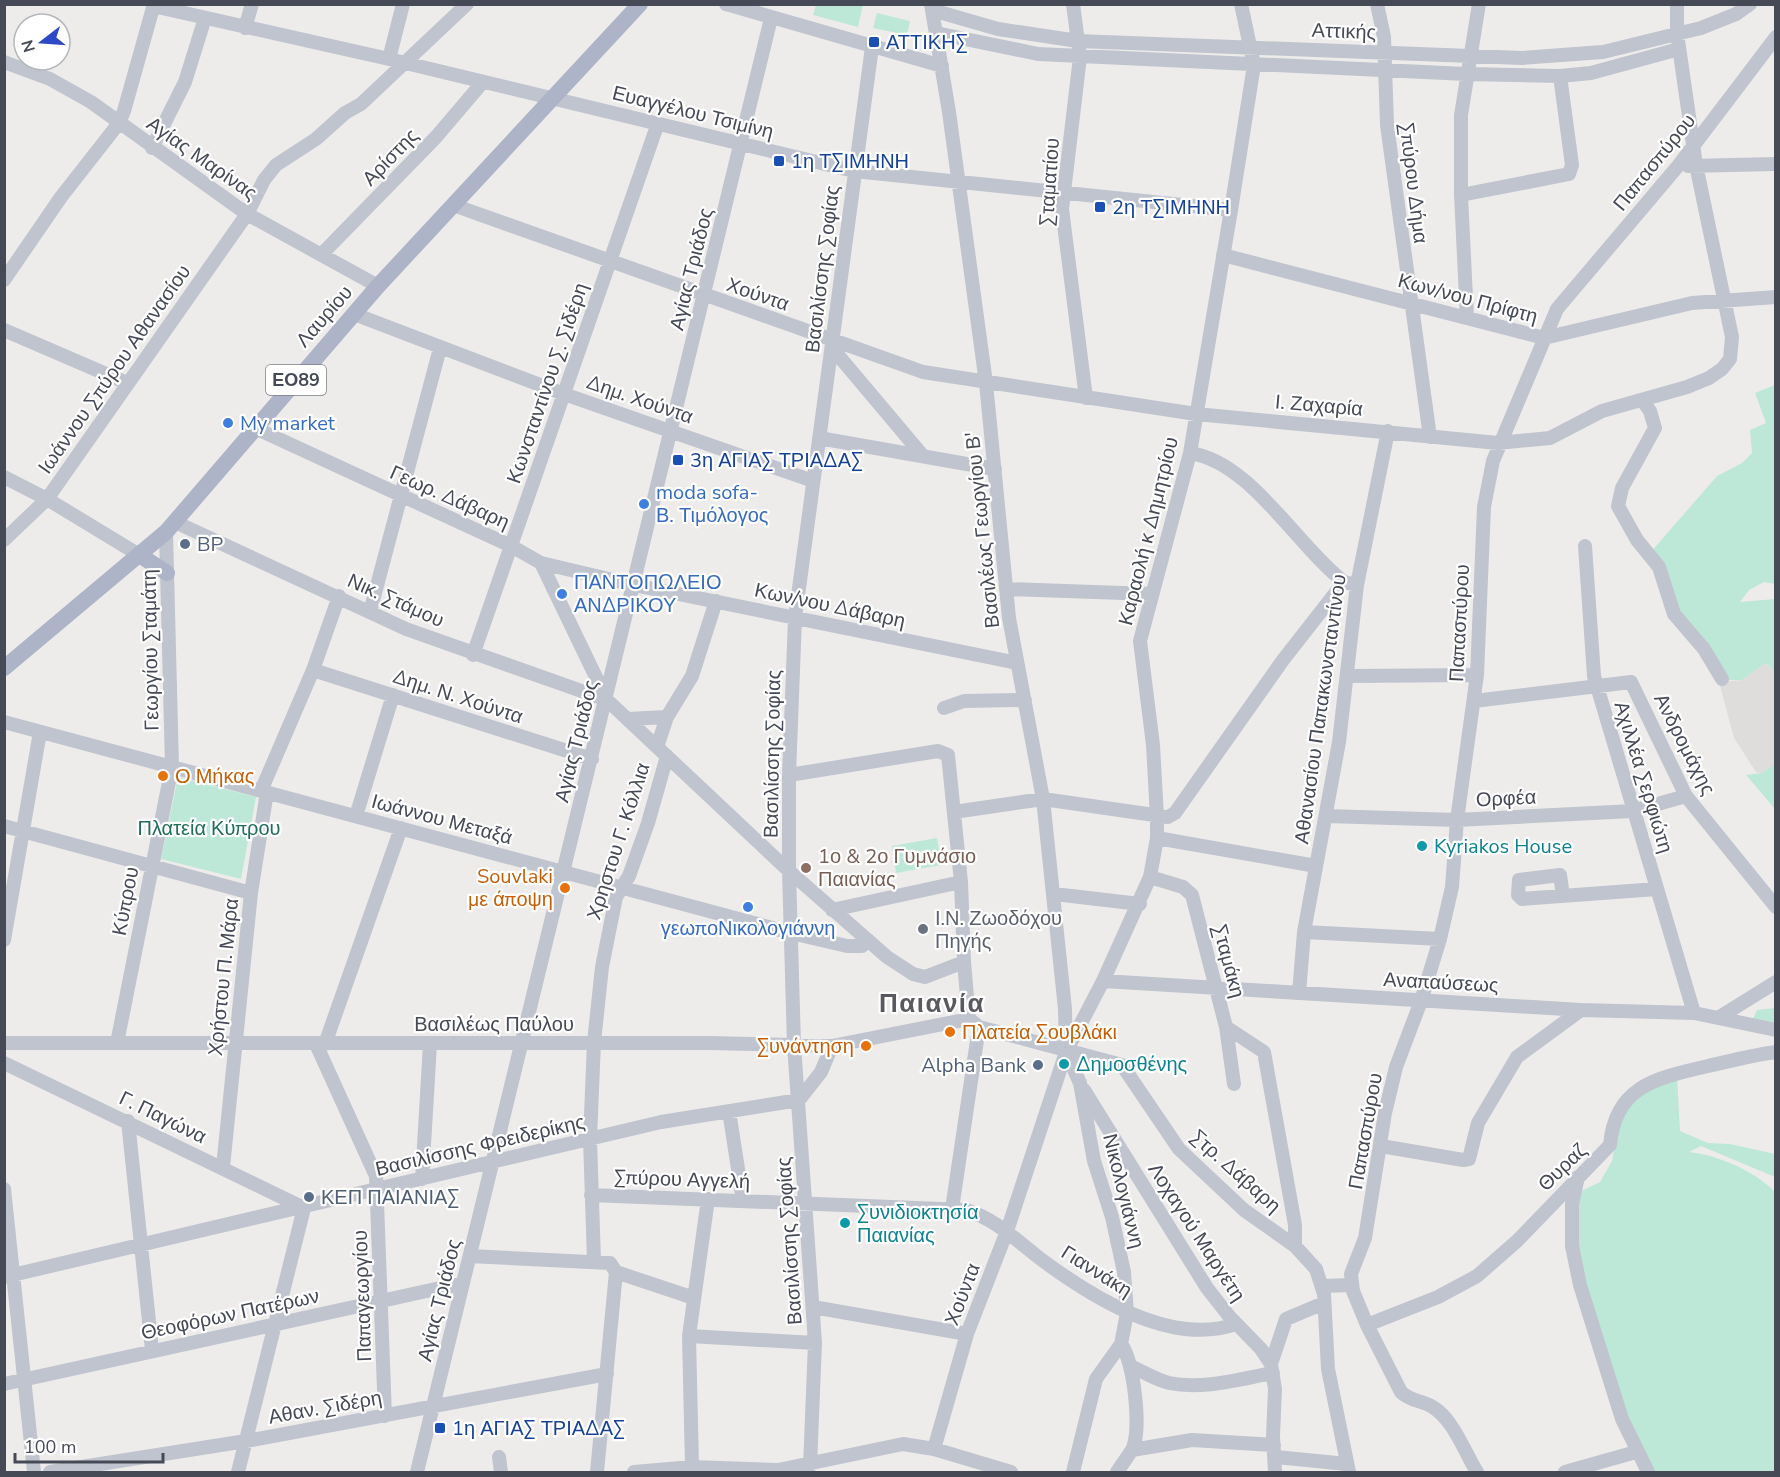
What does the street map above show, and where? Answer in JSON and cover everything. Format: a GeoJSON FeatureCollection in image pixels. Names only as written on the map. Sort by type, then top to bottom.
{"type":"FeatureCollection","features":[{"type":"Feature","properties":{"kind":"main road","name":"Λαυρίου"},"geometry":{"type":"LineString","coordinates":[[4,668],[141,556],[170,527],[378,286],[640,4]]}},
{"type":"Feature","properties":{"kind":"main road"},"geometry":{"type":"LineString","coordinates":[[141,556],[167,573]]}},
{"type":"Feature","properties":{"kind":"street"},"geometry":{"type":"LineString","coordinates":[[245,28],[252,4]]}},
{"type":"Feature","properties":{"kind":"street"},"geometry":{"type":"LineString","coordinates":[[389,59],[403,4]]}},
{"type":"Feature","properties":{"kind":"street","name":"Ιωάννου Σπύρου Αθανασίου"},"geometry":{"type":"LineString","coordinates":[[4,540],[47,499],[247,214],[259,188],[276,165],[316,139],[405,63],[467,4]]}},
{"type":"Feature","properties":{"kind":"street"},"geometry":{"type":"LineString","coordinates":[[726,4],[942,66]]}},
{"type":"Feature","properties":{"kind":"street","name":"Σταματίου"},"geometry":{"type":"LineString","coordinates":[[1073,4],[1080,57],[1062,209],[1086,398]]}},
{"type":"Feature","properties":{"kind":"street","name":"Καραολή κ Δημητρίου"},"geometry":{"type":"LineString","coordinates":[[1066,1052],[1140,904],[1150,877],[1157,838],[1152,746],[1140,640],[1190,453],[1231,210],[1254,65],[1241,4]]}},
{"type":"Feature","properties":{"kind":"street","name":"Σπύρου Δήμα"},"geometry":{"type":"LineString","coordinates":[[1377,4],[1385,52],[1387,125],[1430,437]]}},
{"type":"Feature","properties":{"kind":"street"},"geometry":{"type":"LineString","coordinates":[[1467,318],[1461,195],[1461,115],[1479,4]]}},
{"type":"Feature","properties":{"kind":"street","name":"Ι. Ζαχαρία"},"geometry":{"type":"LineString","coordinates":[[986,383],[1196,414],[1498,443],[1550,438],[1602,411],[1687,387],[1722,369],[1730,359],[1732,349],[1725,303],[1696,165],[1677,33],[1677,4]]}},
{"type":"Feature","properties":{"kind":"street","name":"Αττικής"},"geometry":{"type":"LineString","coordinates":[[932,7],[998,30],[1078,41],[1470,56],[1582,56],[1701,28],[1736,14],[1750,4]]}},
{"type":"Feature","properties":{"kind":"street"},"geometry":{"type":"LineString","coordinates":[[4,280],[61,197],[119,123],[153,5]]}},
{"type":"Feature","properties":{"kind":"street","name":"Ευαγγέλου Τσιμίνη"},"geometry":{"type":"LineString","coordinates":[[153,5],[245,28],[389,59],[854,171],[959,181],[1065,195],[1231,210]]}},
{"type":"Feature","properties":{"kind":"street","name":"Βασιλέως Γεωργίου Β'"},"geometry":{"type":"LineString","coordinates":[[932,7],[959,181],[986,383],[1006,589],[1017,663],[1043,799],[1065,1009],[1066,1052]]}},
{"type":"Feature","properties":{"kind":"street"},"geometry":{"type":"LineString","coordinates":[[152,148],[185,82],[205,18]]}},
{"type":"Feature","properties":{"kind":"street","name":"Αγίας Τριάδος"},"geometry":{"type":"LineString","coordinates":[[417,1473],[607,700],[771,18]]}},
{"type":"Feature","properties":{"kind":"street","name":"Αττικής"},"geometry":{"type":"LineString","coordinates":[[936,33],[1038,54],[1384,72],[1466,74],[1560,76],[1592,73],[1679,49]]}},
{"type":"Feature","properties":{"kind":"street","name":"Παπασπύρου"},"geometry":{"type":"LineString","coordinates":[[1351,1285],[1351,1274],[1365,1238],[1385,1113],[1396,1067],[1421,1000],[1440,939],[1452,888],[1457,820],[1477,675],[1484,507],[1498,443],[1557,309],[1678,166],[1776,37]]}},
{"type":"Feature","properties":{"kind":"street","name":"Βασιλίσσης Σοφίας"},"geometry":{"type":"LineString","coordinates":[[810,1466],[815,1343],[794,1045],[789,872],[789,775],[795,618],[872,47]]}},
{"type":"Feature","properties":{"kind":"street","name":"Αγίας Μαρίνας"},"geometry":{"type":"LineString","coordinates":[[4,62],[50,79],[91,102],[247,214],[378,286]]}},
{"type":"Feature","properties":{"kind":"street"},"geometry":{"type":"LineString","coordinates":[[1461,195],[1569,174],[1572,165],[1560,76]]}},
{"type":"Feature","properties":{"kind":"street","name":"Αρίστης"},"geometry":{"type":"LineString","coordinates":[[322,254],[436,137],[482,83]]}},
{"type":"Feature","properties":{"kind":"street","name":"Κωνσταντίνου Σ. Σιδέρη"},"geometry":{"type":"LineString","coordinates":[[473,655],[658,123]]}},
{"type":"Feature","properties":{"kind":"street"},"geometry":{"type":"LineString","coordinates":[[1678,166],[1776,164]]}},
{"type":"Feature","properties":{"kind":"street","name":"Χούντα"},"geometry":{"type":"LineString","coordinates":[[453,206],[833,344],[922,372],[986,383]]}},
{"type":"Feature","properties":{"kind":"street","name":"Κων/νου Πρίφτη"},"geometry":{"type":"LineString","coordinates":[[1223,255],[1544,338],[1692,303],[1725,303],[1776,297]]}},
{"type":"Feature","properties":{"kind":"street","name":"Δημ. Χούντα"},"geometry":{"type":"LineString","coordinates":[[354,314],[564,394],[672,429],[813,481]]}},
{"type":"Feature","properties":{"kind":"street"},"geometry":{"type":"LineString","coordinates":[[4,330],[127,383]]}},
{"type":"Feature","properties":{"kind":"street"},"geometry":{"type":"LineString","coordinates":[[833,344],[923,456]]}},
{"type":"Feature","properties":{"kind":"street"},"geometry":{"type":"LineString","coordinates":[[369,612],[440,348]]}},
{"type":"Feature","properties":{"kind":"street"},"geometry":{"type":"LineString","coordinates":[[1642,400],[1650,411],[1655,428],[1622,488],[1618,506],[1637,540],[1659,567],[1674,614],[1704,650],[1722,679]]}},
{"type":"Feature","properties":{"kind":"street","name":"Γεωρ. Δάβαρη"},"geometry":{"type":"LineString","coordinates":[[255,428],[511,546],[540,562],[634,585]]}},
{"type":"Feature","properties":{"kind":"street","name":"Αθανασίου Παπακωνσταντίνου"},"geometry":{"type":"LineString","coordinates":[[1299,993],[1304,932],[1326,816],[1348,676],[1351,583],[1388,431]]}},
{"type":"Feature","properties":{"kind":"street"},"geometry":{"type":"LineString","coordinates":[[819,438],[995,469]]}},
{"type":"Feature","properties":{"kind":"street"},"geometry":{"type":"LineString","coordinates":[[954,812],[1043,799],[1168,817],[1174,813],[1283,660],[1351,583],[1316,558],[1273,508],[1226,468],[1205,455],[1190,453]]}},
{"type":"Feature","properties":{"kind":"street"},"geometry":{"type":"LineString","coordinates":[[4,477],[47,499],[141,556]]}},
{"type":"Feature","properties":{"kind":"street","name":"Γεωργίου Σταμάτη"},"geometry":{"type":"LineString","coordinates":[[170,527],[167,573],[172,767]]}},
{"type":"Feature","properties":{"kind":"street","name":"Νικ. Στάμου"},"geometry":{"type":"LineString","coordinates":[[170,527],[339,596],[369,612],[473,655],[607,700]]}},
{"type":"Feature","properties":{"kind":"street","name":"Αχιλλέα Σερφιώτη"},"geometry":{"type":"LineString","coordinates":[[1585,546],[1593,676],[1694,1013]]}},
{"type":"Feature","properties":{"kind":"street"},"geometry":{"type":"LineString","coordinates":[[540,562],[607,700],[627,719],[789,872],[868,940],[913,974],[925,977],[964,963]]}},
{"type":"Feature","properties":{"kind":"street","name":"Κων/νου Δάβαρη"},"geometry":{"type":"LineString","coordinates":[[634,585],[1017,663]]}},
{"type":"Feature","properties":{"kind":"street"},"geometry":{"type":"LineString","coordinates":[[1006,589],[1151,594]]}},
{"type":"Feature","properties":{"kind":"street","name":"Χρήστου Π. Μάρα"},"geometry":{"type":"LineString","coordinates":[[223,1167],[251,893],[264,792],[313,670],[339,596]]}},
{"type":"Feature","properties":{"kind":"street","name":"Χρηστου Γ. Κόλλια"},"geometry":{"type":"LineString","coordinates":[[594,1261],[590,1139],[594,1042],[604,957],[616,897],[629,876],[648,823],[667,717],[692,676],[716,601]]}},
{"type":"Feature","properties":{"kind":"street","name":"Δημ. Ν. Χούντα"},"geometry":{"type":"LineString","coordinates":[[313,670],[592,759]]}},
{"type":"Feature","properties":{"kind":"street"},"geometry":{"type":"LineString","coordinates":[[1348,676],[1477,675]]}},
{"type":"Feature","properties":{"kind":"street","name":"Ανδρομάχης"},"geometry":{"type":"LineString","coordinates":[[1474,701],[1630,682],[1686,796],[1776,907]]}},
{"type":"Feature","properties":{"kind":"street"},"geometry":{"type":"LineString","coordinates":[[356,816],[393,695]]}},
{"type":"Feature","properties":{"kind":"street"},"geometry":{"type":"LineString","coordinates":[[944,708],[964,702],[1025,700]]}},
{"type":"Feature","properties":{"kind":"street"},"geometry":{"type":"LineString","coordinates":[[627,719],[667,717]]}},
{"type":"Feature","properties":{"kind":"street","name":"Ιωάννου Μεταξά"},"geometry":{"type":"LineString","coordinates":[[4,722],[791,933],[855,947],[862,946],[868,940]]}},
{"type":"Feature","properties":{"kind":"street"},"geometry":{"type":"LineString","coordinates":[[5,931],[40,732]]}},
{"type":"Feature","properties":{"kind":"street"},"geometry":{"type":"LineString","coordinates":[[789,775],[938,751],[948,755],[961,882],[964,963],[974,1023],[952,1209]]}},
{"type":"Feature","properties":{"kind":"street","name":"Κύπρου"},"geometry":{"type":"LineString","coordinates":[[117,1043],[172,767]]}},
{"type":"Feature","properties":{"kind":"street","name":"Ορφέα"},"geometry":{"type":"LineString","coordinates":[[1326,816],[1457,820],[1633,811],[1686,796]]}},
{"type":"Feature","properties":{"kind":"street"},"geometry":{"type":"LineString","coordinates":[[4,826],[251,893]]}},
{"type":"Feature","properties":{"kind":"street"},"geometry":{"type":"LineString","coordinates":[[320,1044],[401,828]]}},
{"type":"Feature","properties":{"kind":"street"},"geometry":{"type":"LineString","coordinates":[[1157,838],[1316,866]]}},
{"type":"Feature","properties":{"kind":"street","name":"Σταμάκη"},"geometry":{"type":"LineString","coordinates":[[1150,877],[1190,891],[1226,1027],[1234,1084]]}},
{"type":"Feature","properties":{"kind":"street"},"geometry":{"type":"LineString","coordinates":[[832,910],[961,882]]}},
{"type":"Feature","properties":{"kind":"street"},"geometry":{"type":"LineString","coordinates":[[1563,896],[1657,889]]}},
{"type":"Feature","properties":{"kind":"street"},"geometry":{"type":"LineString","coordinates":[[1054,894],[1140,904]]}},
{"type":"Feature","properties":{"kind":"street"},"geometry":{"type":"LineString","coordinates":[[1304,932],[1440,939]]}},
{"type":"Feature","properties":{"kind":"street","name":"Αναπαύσεως"},"geometry":{"type":"LineString","coordinates":[[1103,981],[1581,1010],[1694,1013],[1776,1030]]}},
{"type":"Feature","properties":{"kind":"street"},"geometry":{"type":"LineString","coordinates":[[1718,1018],[1776,982]]}},
{"type":"Feature","properties":{"kind":"street"},"geometry":{"type":"LineString","coordinates":[[1381,1146],[1463,1160],[1469,1159],[1478,1123],[1517,1057],[1581,1010]]}},
{"type":"Feature","properties":{"kind":"street","name":"Βασιλέως Παύλου"},"geometry":{"type":"LineString","coordinates":[[4,1043],[522,1044],[594,1042],[832,1046],[974,1023]]}},
{"type":"Feature","properties":{"kind":"street","name":"Στρ. Δάβαρη"},"geometry":{"type":"LineString","coordinates":[[974,1023],[1066,1052],[1122,1065],[1179,1149],[1244,1210],[1295,1246],[1316,1269],[1323,1286]]}},
{"type":"Feature","properties":{"kind":"street"},"geometry":{"type":"LineString","coordinates":[[1226,1027],[1264,1052],[1295,1225],[1295,1246]]}},
{"type":"Feature","properties":{"kind":"street","name":"Παπαγεωργίου"},"geometry":{"type":"LineString","coordinates":[[320,1044],[376,1176],[385,1416]]}},
{"type":"Feature","properties":{"kind":"street"},"geometry":{"type":"LineString","coordinates":[[422,1179],[430,1044]]}},
{"type":"Feature","properties":{"kind":"street"},"geometry":{"type":"LineString","coordinates":[[799,1100],[821,1072],[832,1046]]}},
{"type":"Feature","properties":{"kind":"street","name":"Χούντα"},"geometry":{"type":"LineString","coordinates":[[934,1449],[967,1334],[1007,1231],[1066,1052]]}},
{"type":"Feature","properties":{"kind":"street","name":"Νικολογιάννη"},"geometry":{"type":"LineString","coordinates":[[1066,1052],[1080,1083],[1094,1161],[1112,1217],[1124,1272],[1127,1313],[1121,1344],[1096,1379],[1073,1473]]}},
{"type":"Feature","properties":{"kind":"street","name":"Θυραζ"},"geometry":{"type":"LineString","coordinates":[[1367,1325],[1438,1297],[1477,1276],[1517,1241],[1610,1145],[1612,1125],[1619,1112],[1639,1089],[1664,1076],[1776,1052]]}},
{"type":"Feature","properties":{"kind":"street","name":"Γ. Παγώνα"},"geometry":{"type":"LineString","coordinates":[[4,1063],[304,1208]]}},
{"type":"Feature","properties":{"kind":"street","name":"Λοχαγού Μαργέτη"},"geometry":{"type":"LineString","coordinates":[[1080,1083],[1207,1288],[1236,1324],[1261,1349],[1272,1368]]}},
{"type":"Feature","properties":{"kind":"street","name":"Βασιλίσσης Φρειδερίκης"},"geometry":{"type":"LineString","coordinates":[[10,1275],[304,1208],[661,1122],[799,1100]]}},
{"type":"Feature","properties":{"kind":"street"},"geometry":{"type":"LineString","coordinates":[[729,1111],[743,1201]]}},
{"type":"Feature","properties":{"kind":"street"},"geometry":{"type":"LineString","coordinates":[[128,1121],[152,1350]]}},
{"type":"Feature","properties":{"kind":"street"},"geometry":{"type":"LineString","coordinates":[[1578,1177],[1572,1204],[1572,1246],[1580,1285],[1606,1373],[1636,1452],[1648,1473]]}},
{"type":"Feature","properties":{"kind":"street"},"geometry":{"type":"LineString","coordinates":[[4,1189],[10,1275],[26,1379],[34,1473]]}},
{"type":"Feature","properties":{"kind":"street","name":"Σπύρου Αγγελή"},"geometry":{"type":"LineString","coordinates":[[591,1195],[952,1209]]}},
{"type":"Feature","properties":{"kind":"street"},"geometry":{"type":"LineString","coordinates":[[692,1467],[689,1336],[708,1200]]}},
{"type":"Feature","properties":{"kind":"street"},"geometry":{"type":"LineString","coordinates":[[238,1473],[304,1208]]}},
{"type":"Feature","properties":{"kind":"street","name":"Γιαννάκη"},"geometry":{"type":"LineString","coordinates":[[952,1209],[980,1214],[1007,1231],[1042,1260],[1127,1313],[1160,1324],[1201,1329],[1236,1324]]}},
{"type":"Feature","properties":{"kind":"street"},"geometry":{"type":"LineString","coordinates":[[470,1256],[594,1261],[613,1265],[616,1272],[597,1473]]}},
{"type":"Feature","properties":{"kind":"street"},"geometry":{"type":"LineString","coordinates":[[616,1272],[694,1298]]}},
{"type":"Feature","properties":{"kind":"street","name":"Θεοφόρων Πατέρων"},"geometry":{"type":"LineString","coordinates":[[4,1384],[464,1283]]}},
{"type":"Feature","properties":{"kind":"street"},"geometry":{"type":"LineString","coordinates":[[1132,1450],[1192,1440],[1275,1451],[1348,1468],[1326,1357],[1323,1286],[1351,1285],[1367,1325],[1401,1392],[1407,1399],[1430,1405],[1443,1415],[1477,1473]]}},
{"type":"Feature","properties":{"kind":"street"},"geometry":{"type":"LineString","coordinates":[[1275,1473],[1272,1368],[1286,1319],[1324,1303]]}},
{"type":"Feature","properties":{"kind":"street"},"geometry":{"type":"LineString","coordinates":[[813,1307],[967,1334]]}},
{"type":"Feature","properties":{"kind":"street"},"geometry":{"type":"LineString","coordinates":[[689,1336],[815,1343]]}},
{"type":"Feature","properties":{"kind":"street"},"geometry":{"type":"LineString","coordinates":[[1118,1473],[1137,1441],[1137,1420],[1130,1366],[1121,1344]]}},
{"type":"Feature","properties":{"kind":"street"},"geometry":{"type":"LineString","coordinates":[[1130,1366],[1168,1383],[1187,1385],[1215,1383],[1272,1368]]}},
{"type":"Feature","properties":{"kind":"street","name":"Αθαν. Σιδέρη"},"geometry":{"type":"LineString","coordinates":[[50,1473],[246,1441],[607,1374]]}},
{"type":"Feature","properties":{"kind":"street"},"geometry":{"type":"LineString","coordinates":[[634,1473],[692,1467],[709,1470],[778,1472],[903,1444],[934,1449],[1011,1473]]}},
{"type":"Feature","properties":{"kind":"street"},"geometry":{"type":"LineString","coordinates":[[1565,1473],[1636,1452]]}},
{"type":"Feature","properties":{"kind":"street"},"geometry":{"type":"LineString","coordinates":[[499,1457],[501,1473]]}},
{"type":"Feature","properties":{"kind":"shaded area"},"geometry":{"type":"Polygon","coordinates":[[[1764,664],[1769,665],[1775,673],[1775,764],[1761,773],[1756,772],[1734,738],[1719,682],[1742,680],[1764,664]]]}},
{"type":"Feature","properties":{"kind":"green space"},"geometry":{"type":"Polygon","coordinates":[[[816,4],[863,5],[858,27],[813,15],[816,4]]]}},
{"type":"Feature","properties":{"kind":"green space"},"geometry":{"type":"Polygon","coordinates":[[[877,13],[910,21],[907,35],[873,28],[877,13]]]}},
{"type":"Feature","properties":{"kind":"green space"},"geometry":{"type":"Polygon","coordinates":[[[1775,385],[1775,584],[1764,582],[1749,590],[1740,602],[1775,599],[1775,673],[1769,665],[1764,664],[1742,680],[1729,680],[1680,621],[1650,553],[1717,476],[1742,463],[1752,453],[1750,430],[1766,423],[1755,393],[1775,385]]]}},
{"type":"Feature","properties":{"kind":"green space"},"geometry":{"type":"Polygon","coordinates":[[[1775,764],[1775,809],[1746,775],[1761,773],[1775,764]]]}},
{"type":"Feature","properties":{"kind":"green space","name":"Πλατεία Κύπρου"},"geometry":{"type":"Polygon","coordinates":[[[178,777],[256,797],[241,879],[161,859],[178,777]]]}},
{"type":"Feature","properties":{"kind":"green space"},"geometry":{"type":"Polygon","coordinates":[[[937,838],[942,865],[896,873],[892,846],[937,838]]]}},
{"type":"Feature","properties":{"kind":"green space"},"geometry":{"type":"Polygon","coordinates":[[[1775,1008],[1775,1026],[1752,1021],[1757,1010],[1775,1008]]]}},
{"type":"Feature","properties":{"kind":"green space"},"geometry":{"type":"Polygon","coordinates":[[[1677,1076],[1680,1131],[1708,1143],[1730,1144],[1775,1154],[1775,1177],[1701,1146],[1689,1152],[1724,1160],[1735,1165],[1757,1177],[1775,1192],[1775,1472],[1653,1472],[1647,1465],[1610,1372],[1576,1245],[1577,1193],[1600,1182],[1612,1161],[1620,1119],[1637,1095],[1677,1076]]]}},
{"type":"Feature","properties":{"kind":"place","name":"ΑΤΤΙΚΗΣ"},"geometry":{"type":"Point","coordinates":[874,42]}},
{"type":"Feature","properties":{"kind":"place","name":"1η ΤΣΙΜΗΝΗ"},"geometry":{"type":"Point","coordinates":[779,161]}},
{"type":"Feature","properties":{"kind":"place","name":"2η ΤΣΙΜΗΝΗ"},"geometry":{"type":"Point","coordinates":[1100,207]}},
{"type":"Feature","properties":{"kind":"place","name":"My market"},"geometry":{"type":"Point","coordinates":[228,423]}},
{"type":"Feature","properties":{"kind":"place","name":"3η ΑΓΙΑΣ ΤΡΙΑΔΑΣ"},"geometry":{"type":"Point","coordinates":[678,460]}},
{"type":"Feature","properties":{"kind":"place","name":"moda sofa- Β. Τιμόλογος"},"geometry":{"type":"Point","coordinates":[644,504]}},
{"type":"Feature","properties":{"kind":"place","name":"BP"},"geometry":{"type":"Point","coordinates":[185,544]}},
{"type":"Feature","properties":{"kind":"place","name":"ΠΑΝΤΟΠΩΛΕΙΟ ΑΝΔΡΙΚΟΥ"},"geometry":{"type":"Point","coordinates":[562,594]}},
{"type":"Feature","properties":{"kind":"place","name":"Ο Μήκας"},"geometry":{"type":"Point","coordinates":[163,776]}},
{"type":"Feature","properties":{"kind":"place","name":"Kyriakos House"},"geometry":{"type":"Point","coordinates":[1422,846]}},
{"type":"Feature","properties":{"kind":"place","name":"1ο & 2ο Γυμνάσιο Παιανίας"},"geometry":{"type":"Point","coordinates":[806,868]}},
{"type":"Feature","properties":{"kind":"place","name":"Souvlaki με άποψη"},"geometry":{"type":"Point","coordinates":[565,888]}},
{"type":"Feature","properties":{"kind":"place","name":"γεωποΝικολογιάννη"},"geometry":{"type":"Point","coordinates":[748,907]}},
{"type":"Feature","properties":{"kind":"place","name":"Ι.Ν. Ζωοδόχου Πηγής"},"geometry":{"type":"Point","coordinates":[923,929]}},
{"type":"Feature","properties":{"kind":"place","name":"Πλατεία Σουβλάκι"},"geometry":{"type":"Point","coordinates":[950,1032]}},
{"type":"Feature","properties":{"kind":"place","name":"Συνάντηση"},"geometry":{"type":"Point","coordinates":[866,1046]}},
{"type":"Feature","properties":{"kind":"place","name":"Δημοσθένης"},"geometry":{"type":"Point","coordinates":[1064,1064]}},
{"type":"Feature","properties":{"kind":"place","name":"Alpha Bank"},"geometry":{"type":"Point","coordinates":[1038,1065]}},
{"type":"Feature","properties":{"kind":"place","name":"ΚΕΠ ΠΑΙΑΝΙΑΣ"},"geometry":{"type":"Point","coordinates":[309,1197]}},
{"type":"Feature","properties":{"kind":"place","name":"Συνιδιοκτησία Παιανίας"},"geometry":{"type":"Point","coordinates":[845,1223]}},
{"type":"Feature","properties":{"kind":"place","name":"1η ΑΓΙΑΣ ΤΡΙΑΔΑΣ"},"geometry":{"type":"Point","coordinates":[440,1428]}},
{"type":"Feature","properties":{"kind":"district","name":"Παιανία"},"geometry":{"type":"Point","coordinates":[932,1003]}}]}
